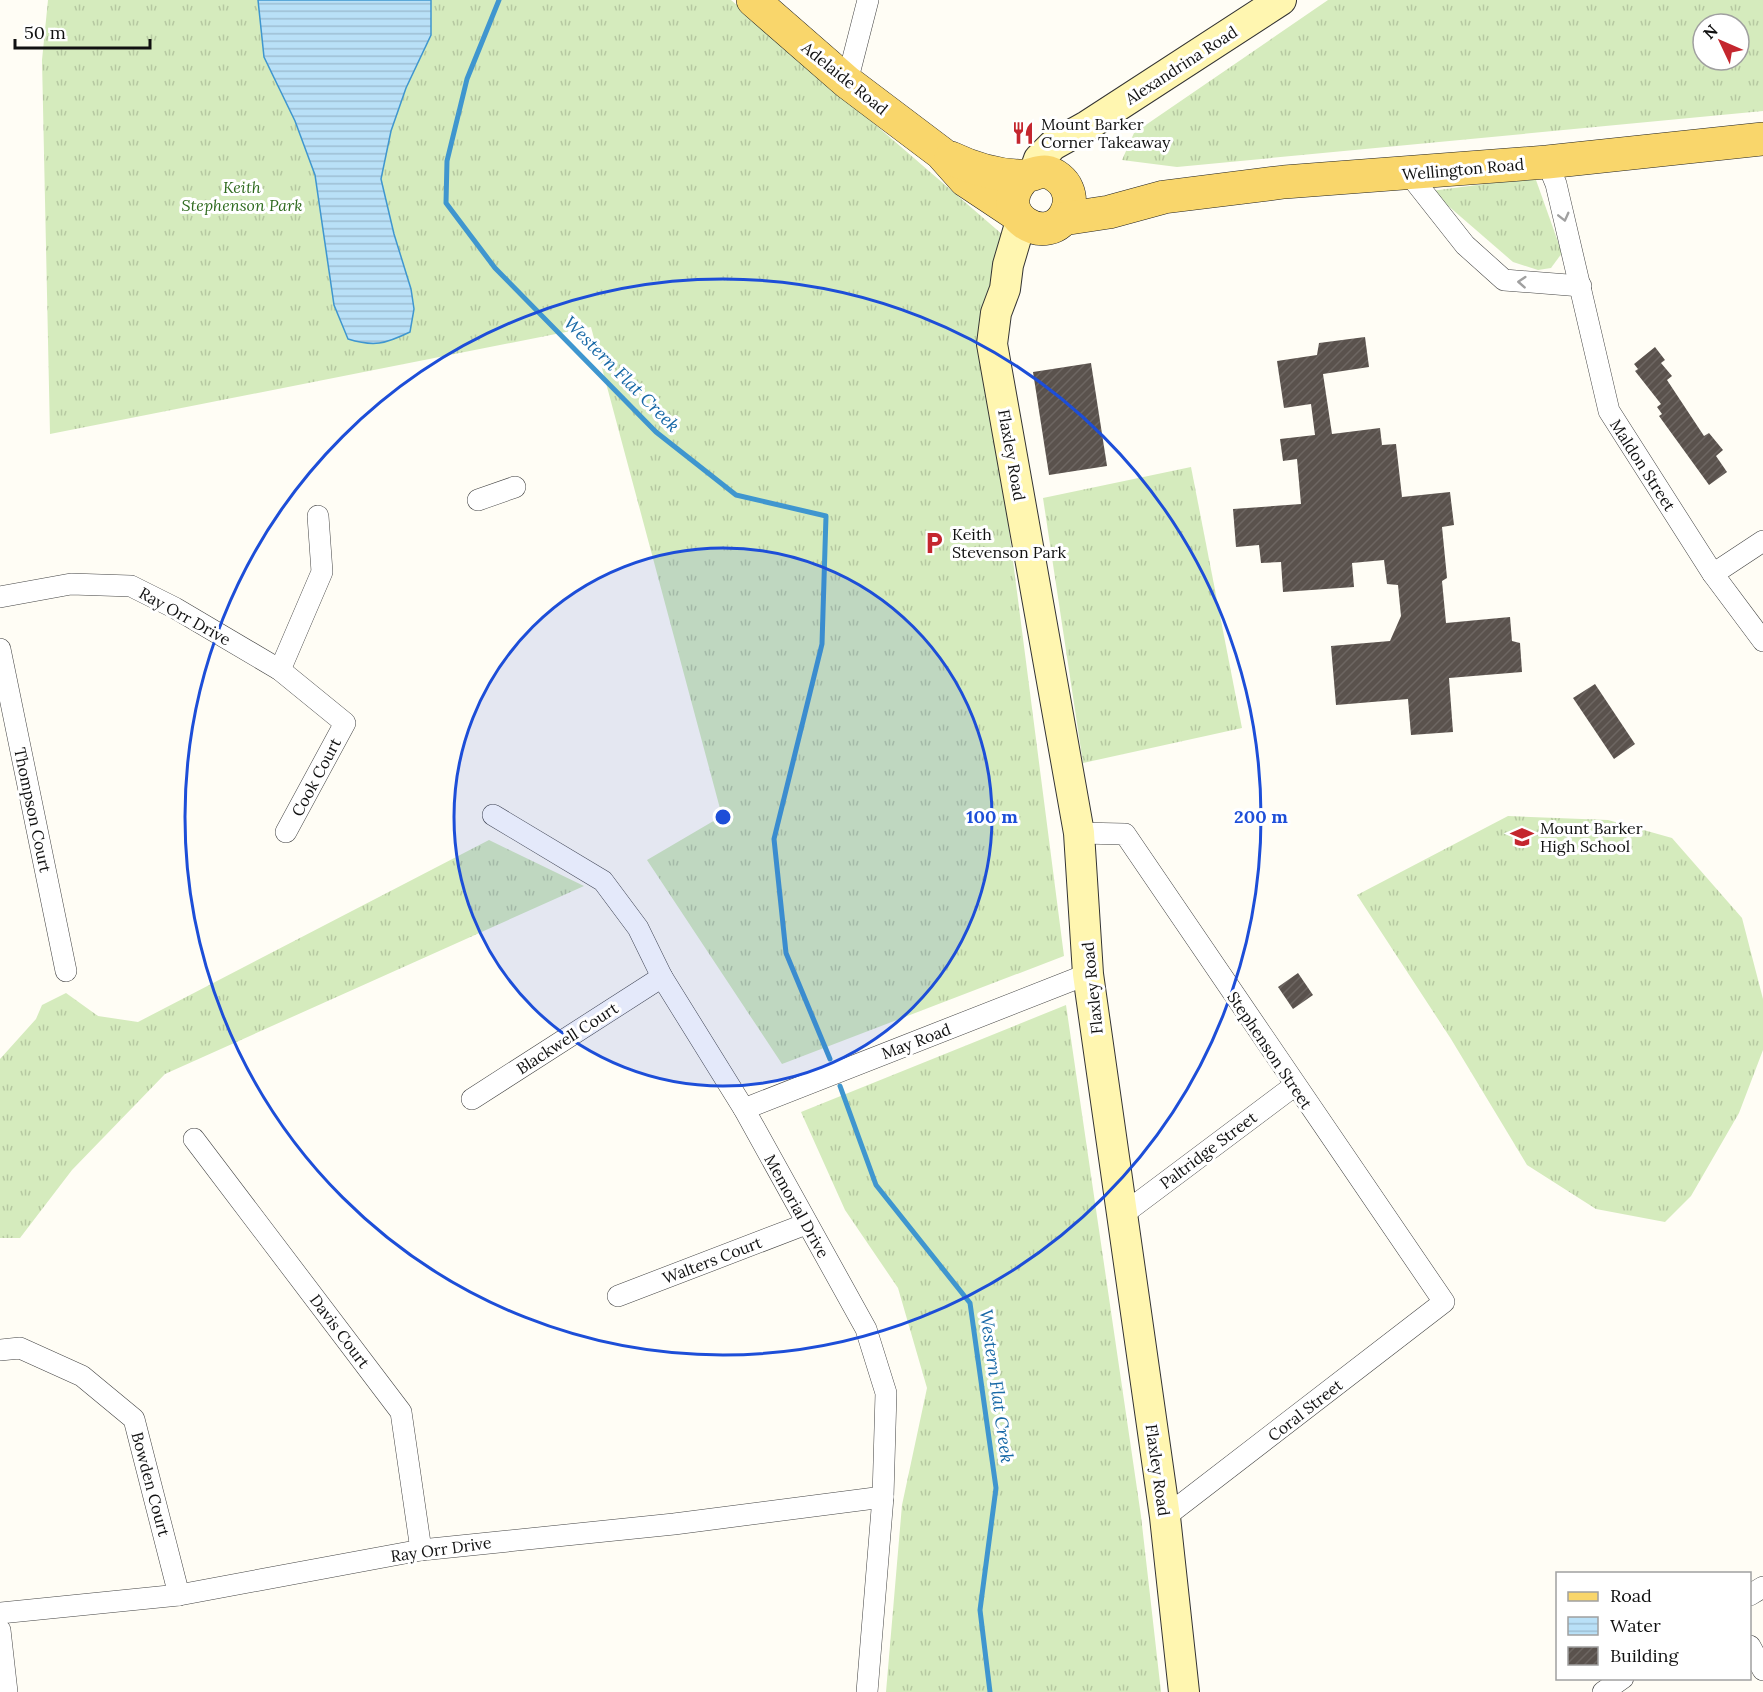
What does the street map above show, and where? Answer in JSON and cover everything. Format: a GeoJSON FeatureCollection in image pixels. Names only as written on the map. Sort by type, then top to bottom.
{"type":"FeatureCollection","features":[{"type":"Feature","properties":{"kind":"main road","name":"Adelaide Road"},"geometry":{"type":"LineString","coordinates":[[753,0],[847,82],[940,153],[1041,200]]}},
{"type":"Feature","properties":{"kind":"main road","name":"Alexandrina Road"},"geometry":{"type":"LineString","coordinates":[[1041,200],[1039,159],[1053,145],[1081,130],[1281,0]]}},
{"type":"Feature","properties":{"kind":"main road","name":"Wellington Road"},"geometry":{"type":"LineString","coordinates":[[1041,200],[1164,197],[1284,182],[1547,162],[1763,139]]}},
{"type":"Feature","properties":{"kind":"main road","name":"Flaxley Road"},"geometry":{"type":"LineString","coordinates":[[1041,200],[1028,259],[1005,288],[996,313],[992,344],[1079,833],[1088,974],[1166,1517],[1184,1692]]}},
{"type":"Feature","properties":{"kind":"street"},"geometry":{"type":"LineString","coordinates":[[847,82],[868,0]]}},
{"type":"Feature","properties":{"kind":"street","name":"Maldon Street"},"geometry":{"type":"LineString","coordinates":[[1547,162],[1556,184],[1609,411],[1713,574],[1763,641]]}},
{"type":"Feature","properties":{"kind":"street"},"geometry":{"type":"LineString","coordinates":[[1409,174],[1465,245],[1504,280],[1581,286]]}},
{"type":"Feature","properties":{"kind":"street"},"geometry":{"type":"LineString","coordinates":[[478,500],[515,487]]}},
{"type":"Feature","properties":{"kind":"street"},"geometry":{"type":"LineString","coordinates":[[280,670],[322,572],[318,516]]}},
{"type":"Feature","properties":{"kind":"street"},"geometry":{"type":"LineString","coordinates":[[1713,574],[1763,541]]}},
{"type":"Feature","properties":{"kind":"street","name":"Ray Orr Drive"},"geometry":{"type":"LineString","coordinates":[[0,597],[71,584],[131,586],[176,608],[280,670],[345,723]]}},
{"type":"Feature","properties":{"kind":"street","name":"Thompson Court"},"geometry":{"type":"LineString","coordinates":[[0,649],[66,971]]}},
{"type":"Feature","properties":{"kind":"street","name":"Cook Court"},"geometry":{"type":"LineString","coordinates":[[286,832],[345,723]]}},
{"type":"Feature","properties":{"kind":"street","name":"Memorial Drive"},"geometry":{"type":"LineString","coordinates":[[493,815],[603,881],[638,928],[662,977],[744,1108],[866,1329],[886,1393],[883,1497],[867,1692]]}},
{"type":"Feature","properties":{"kind":"street","name":"Stephenson Street"},"geometry":{"type":"LineString","coordinates":[[1079,833],[1125,834],[1294,1086],[1444,1302]]}},
{"type":"Feature","properties":{"kind":"street","name":"May Road"},"geometry":{"type":"LineString","coordinates":[[744,1108],[1088,974]]}},
{"type":"Feature","properties":{"kind":"street","name":"Blackwell Court"},"geometry":{"type":"LineString","coordinates":[[472,1099],[662,977]]}},
{"type":"Feature","properties":{"kind":"street","name":"Paltridge Street"},"geometry":{"type":"LineString","coordinates":[[1122,1215],[1294,1086]]}},
{"type":"Feature","properties":{"kind":"street","name":"Davis Court"},"geometry":{"type":"LineString","coordinates":[[194,1139],[401,1412],[421,1550]]}},
{"type":"Feature","properties":{"kind":"street","name":"Walters Court"},"geometry":{"type":"LineString","coordinates":[[618,1296],[806,1224]]}},
{"type":"Feature","properties":{"kind":"street","name":"Coral Street"},"geometry":{"type":"LineString","coordinates":[[1166,1517],[1444,1302]]}},
{"type":"Feature","properties":{"kind":"street","name":"Bowden Court"},"geometry":{"type":"LineString","coordinates":[[0,1350],[20,1348],[82,1376],[134,1419],[179,1595]]}},
{"type":"Feature","properties":{"kind":"street","name":"Ray Orr Drive"},"geometry":{"type":"LineString","coordinates":[[0,1613],[179,1595],[421,1550],[674,1524],[883,1497]]}},
{"type":"Feature","properties":{"kind":"street"},"geometry":{"type":"LineString","coordinates":[[0,1630],[7,1692]]}},
{"type":"Feature","properties":{"kind":"street"},"geometry":{"type":"LineString","coordinates":[[1751,1649],[1763,1670]]}},
{"type":"Feature","properties":{"kind":"street"},"geometry":{"type":"LineString","coordinates":[[1603,1692],[1620,1680]]}},
{"type":"Feature","properties":{"kind":"green space","name":"Keith Stephenson Park"},"geometry":{"type":"Polygon","coordinates":[[[48,0],[731,0],[1003,235],[982,321],[1064,956],[782,1064],[647,860],[722,816],[591,327],[50,434],[42,60],[48,0]]]}},
{"type":"Feature","properties":{"kind":"green space"},"geometry":{"type":"Polygon","coordinates":[[[1328,0],[1763,0],[1763,111],[1177,167],[1122,160],[1134,133],[1328,0]]]}},
{"type":"Feature","properties":{"kind":"green space"},"geometry":{"type":"Polygon","coordinates":[[[1523,179],[1536,180],[1562,253],[1551,268],[1538,270],[1513,262],[1431,191],[1523,179]]]}},
{"type":"Feature","properties":{"kind":"green space"},"geometry":{"type":"Polygon","coordinates":[[[1191,467],[1242,728],[1083,763],[1043,498],[1191,467]]]}},
{"type":"Feature","properties":{"kind":"green space"},"geometry":{"type":"Polygon","coordinates":[[[1508,816],[1608,820],[1672,838],[1742,918],[1763,999],[1763,1050],[1739,1113],[1691,1196],[1665,1222],[1596,1209],[1527,1165],[1451,1039],[1357,895],[1508,816]]]}},
{"type":"Feature","properties":{"kind":"green space"},"geometry":{"type":"Polygon","coordinates":[[[489,840],[584,886],[165,1074],[72,1170],[20,1238],[0,1238],[0,1059],[36,1019],[42,1005],[66,993],[98,1016],[138,1022],[489,840]]]}},
{"type":"Feature","properties":{"kind":"green space"},"geometry":{"type":"Polygon","coordinates":[[[1066,1005],[1141,1516],[1161,1692],[886,1692],[902,1505],[927,1388],[898,1288],[845,1210],[801,1112],[1066,1005]]]}},
{"type":"Feature","properties":{"kind":"water"},"geometry":{"type":"Polygon","coordinates":[[[258,0],[431,0],[431,35],[406,88],[391,131],[381,179],[394,234],[411,289],[414,309],[410,332],[386,342],[365,343],[348,339],[334,305],[315,175],[295,121],[264,57],[258,0]]]}},
{"type":"Feature","properties":{"kind":"building"},"geometry":{"type":"Polygon","coordinates":[[[1365,337],[1369,367],[1323,374],[1332,434],[1380,428],[1382,445],[1396,444],[1402,497],[1450,492],[1454,525],[1442,527],[1447,578],[1442,581],[1446,623],[1510,617],[1512,641],[1520,643],[1522,672],[1449,678],[1453,732],[1411,735],[1408,699],[1336,705],[1331,646],[1390,641],[1401,616],[1398,585],[1387,584],[1384,560],[1352,563],[1354,587],[1283,592],[1281,562],[1261,563],[1259,545],[1236,547],[1233,509],[1301,504],[1297,459],[1283,461],[1280,439],[1315,435],[1311,404],[1284,408],[1277,361],[1317,355],[1319,343],[1365,337]]]}},
{"type":"Feature","properties":{"kind":"building"},"geometry":{"type":"Polygon","coordinates":[[[1655,347],[1665,360],[1661,363],[1672,376],[1667,380],[1704,436],[1709,433],[1723,450],[1716,456],[1727,472],[1709,485],[1659,416],[1662,414],[1657,407],[1661,404],[1635,371],[1638,369],[1634,364],[1655,347]]]}},
{"type":"Feature","properties":{"kind":"building"},"geometry":{"type":"Polygon","coordinates":[[[1091,363],[1107,466],[1049,475],[1033,372],[1091,363]]]}},
{"type":"Feature","properties":{"kind":"building"},"geometry":{"type":"Polygon","coordinates":[[[1595,684],[1635,744],[1614,759],[1573,698],[1595,684]]]}},
{"type":"Feature","properties":{"kind":"building"},"geometry":{"type":"Polygon","coordinates":[[[1298,973],[1313,995],[1293,1009],[1278,987],[1298,973]]]}},
{"type":"Feature","properties":{"kind":"waterway","name":"Western Flat Creek"},"geometry":{"type":"LineString","coordinates":[[499,0],[467,79],[447,161],[446,203],[495,268],[656,432],[736,495],[826,516],[822,644],[774,839],[786,953],[830,1059]]}},
{"type":"Feature","properties":{"kind":"waterway","name":"Western Flat Creek"},"geometry":{"type":"LineString","coordinates":[[840,1086],[876,1185],[970,1303],[996,1488],[980,1610],[990,1692]]}},
{"type":"Feature","properties":{"kind":"place","name":"Mount Barker Corner Takeaway"},"geometry":{"type":"Point","coordinates":[1023,133]}},
{"type":"Feature","properties":{"kind":"place","name":"Keith Stevenson Park"},"geometry":{"type":"Point","coordinates":[934,543]}},
{"type":"Feature","properties":{"kind":"place","name":"Mount Barker High School"},"geometry":{"type":"Point","coordinates":[1522,837]}}]}
